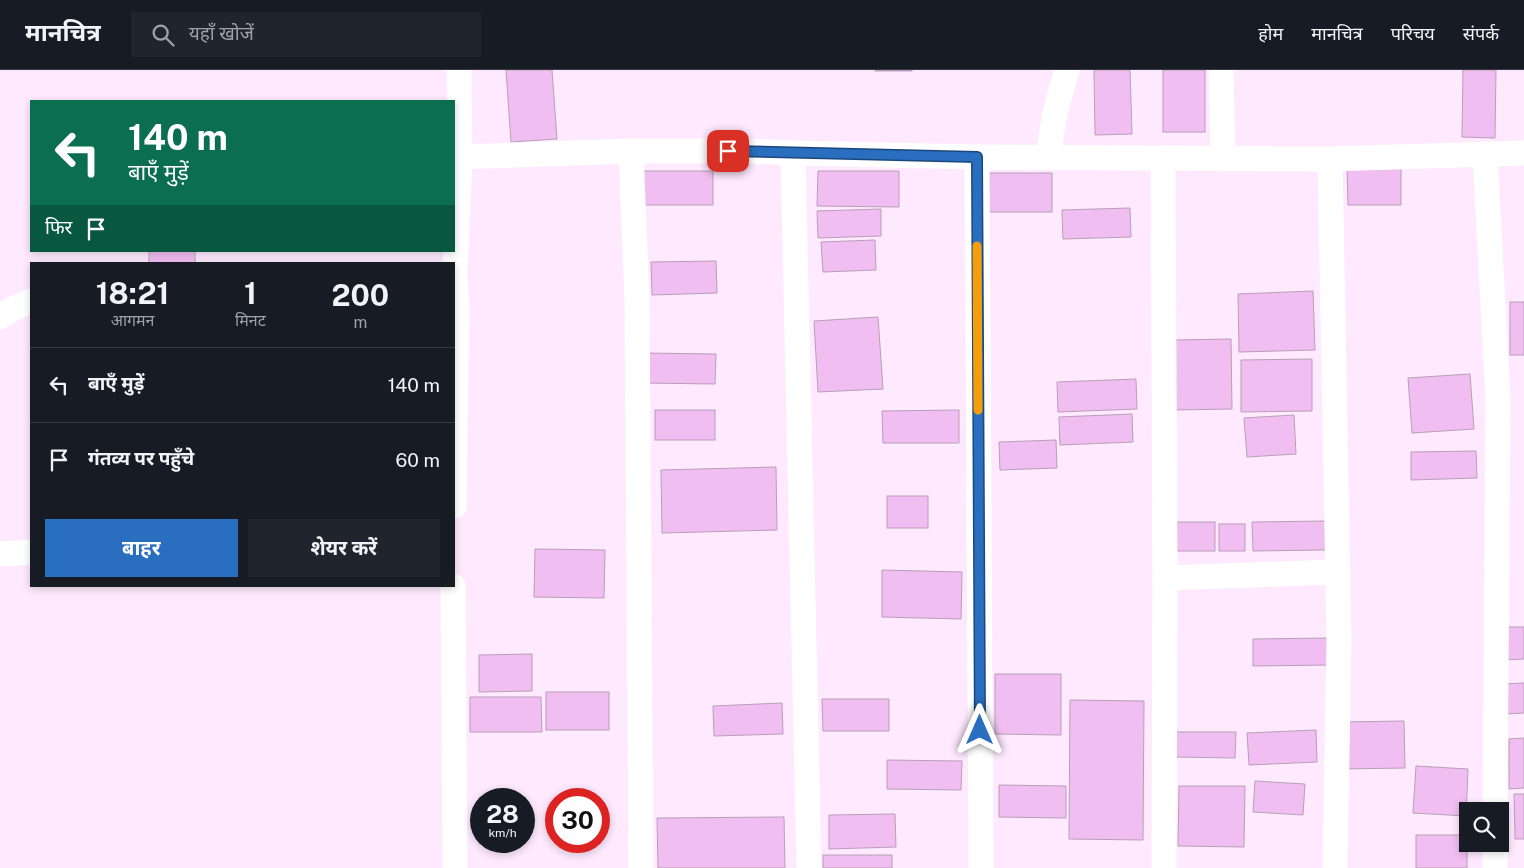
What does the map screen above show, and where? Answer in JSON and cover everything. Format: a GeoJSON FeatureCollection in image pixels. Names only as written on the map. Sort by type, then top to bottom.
{"type":"FeatureCollection","features":[{"type":"Feature","properties":{"kind":"street"},"geometry":{"type":"LineString","coordinates":[[455,406],[455,275],[460,157],[459,70]]}},
{"type":"Feature","properties":{"kind":"street"},"geometry":{"type":"LineString","coordinates":[[1048,157],[1055,112],[1067,70]]}},
{"type":"Feature","properties":{"kind":"street"},"geometry":{"type":"LineString","coordinates":[[1221,70],[1223,158]]}},
{"type":"Feature","properties":{"kind":"street"},"geometry":{"type":"LineString","coordinates":[[460,157],[631,151],[747,150],[793,153],[977,157],[1330,160],[1524,153]]}},
{"type":"Feature","properties":{"kind":"street"},"geometry":{"type":"LineString","coordinates":[[631,151],[637,298],[641,868]]}},
{"type":"Feature","properties":{"kind":"street"},"geometry":{"type":"LineString","coordinates":[[793,153],[810,868]]}},
{"type":"Feature","properties":{"kind":"street"},"geometry":{"type":"LineString","coordinates":[[1485,154],[1498,399],[1495,802]]}},
{"type":"Feature","properties":{"kind":"street"},"geometry":{"type":"LineString","coordinates":[[977,157],[981,868]]}},
{"type":"Feature","properties":{"kind":"street"},"geometry":{"type":"LineString","coordinates":[[1163,158],[1164,868]]}},
{"type":"Feature","properties":{"kind":"street"},"geometry":{"type":"LineString","coordinates":[[1330,160],[1339,639],[1335,868]]}},
{"type":"Feature","properties":{"kind":"street"},"geometry":{"type":"LineString","coordinates":[[0,317],[14,308],[30,302]]}},
{"type":"Feature","properties":{"kind":"street"},"geometry":{"type":"LineString","coordinates":[[0,554],[30,552]]}},
{"type":"Feature","properties":{"kind":"street"},"geometry":{"type":"LineString","coordinates":[[1165,578],[1337,572]]}},
{"type":"Feature","properties":{"kind":"street"},"geometry":{"type":"LineString","coordinates":[[453,587],[454,868]]}},
{"type":"Feature","properties":{"kind":"street"},"geometry":{"type":"LineString","coordinates":[[1495,852],[1495,868]]}},
{"type":"Feature","properties":{"kind":"building"},"geometry":{"type":"Polygon","coordinates":[[[506,70],[552,70],[557,139],[511,142],[506,70]]]}},
{"type":"Feature","properties":{"kind":"building"},"geometry":{"type":"Polygon","coordinates":[[[912,70],[912,71],[875,71],[912,70]]]}},
{"type":"Feature","properties":{"kind":"building"},"geometry":{"type":"Polygon","coordinates":[[[1094,70],[1130,70],[1132,134],[1095,135],[1094,70]]]}},
{"type":"Feature","properties":{"kind":"building"},"geometry":{"type":"Polygon","coordinates":[[[1163,70],[1205,70],[1205,132],[1163,132],[1163,70]]]}},
{"type":"Feature","properties":{"kind":"building"},"geometry":{"type":"Polygon","coordinates":[[[1463,70],[1496,70],[1495,138],[1462,137],[1463,70]]]}},
{"type":"Feature","properties":{"kind":"building"},"geometry":{"type":"Polygon","coordinates":[[[1347,166],[1401,166],[1401,205],[1348,205],[1347,166]]]}},
{"type":"Feature","properties":{"kind":"building"},"geometry":{"type":"Polygon","coordinates":[[[642,171],[713,171],[713,205],[642,205],[642,171]]]}},
{"type":"Feature","properties":{"kind":"building"},"geometry":{"type":"Polygon","coordinates":[[[818,171],[899,171],[899,207],[817,206],[818,171]]]}},
{"type":"Feature","properties":{"kind":"building"},"geometry":{"type":"Polygon","coordinates":[[[987,173],[1052,173],[1052,212],[987,212],[987,173]]]}},
{"type":"Feature","properties":{"kind":"building"},"geometry":{"type":"Polygon","coordinates":[[[1130,208],[1131,237],[1063,239],[1062,210],[1130,208]]]}},
{"type":"Feature","properties":{"kind":"building"},"geometry":{"type":"Polygon","coordinates":[[[881,209],[881,236],[818,238],[817,211],[881,209]]]}},
{"type":"Feature","properties":{"kind":"building"},"geometry":{"type":"Polygon","coordinates":[[[875,240],[876,270],[823,272],[821,242],[875,240]]]}},
{"type":"Feature","properties":{"kind":"building"},"geometry":{"type":"Polygon","coordinates":[[[149,252],[195,252],[195,262],[149,262],[149,252]]]}},
{"type":"Feature","properties":{"kind":"building"},"geometry":{"type":"Polygon","coordinates":[[[716,261],[717,293],[652,295],[651,262],[716,261]]]}},
{"type":"Feature","properties":{"kind":"building"},"geometry":{"type":"Polygon","coordinates":[[[1313,291],[1315,350],[1239,352],[1238,294],[1313,291]]]}},
{"type":"Feature","properties":{"kind":"building"},"geometry":{"type":"Polygon","coordinates":[[[1510,302],[1524,302],[1524,355],[1510,355],[1510,302]]]}},
{"type":"Feature","properties":{"kind":"building"},"geometry":{"type":"Polygon","coordinates":[[[878,317],[883,389],[818,392],[814,321],[878,317]]]}},
{"type":"Feature","properties":{"kind":"building"},"geometry":{"type":"Polygon","coordinates":[[[1231,339],[1232,409],[1173,410],[1172,340],[1231,339]]]}},
{"type":"Feature","properties":{"kind":"building"},"geometry":{"type":"Polygon","coordinates":[[[644,353],[716,354],[715,384],[644,383],[644,353]]]}},
{"type":"Feature","properties":{"kind":"building"},"geometry":{"type":"Polygon","coordinates":[[[1312,359],[1312,411],[1241,412],[1241,360],[1312,359]]]}},
{"type":"Feature","properties":{"kind":"building"},"geometry":{"type":"Polygon","coordinates":[[[1470,374],[1474,429],[1412,433],[1408,378],[1470,374]]]}},
{"type":"Feature","properties":{"kind":"building"},"geometry":{"type":"Polygon","coordinates":[[[1136,379],[1137,409],[1058,412],[1057,382],[1136,379]]]}},
{"type":"Feature","properties":{"kind":"building"},"geometry":{"type":"Polygon","coordinates":[[[655,410],[715,410],[715,440],[655,440],[655,410]]]}},
{"type":"Feature","properties":{"kind":"building"},"geometry":{"type":"Polygon","coordinates":[[[959,410],[959,443],[883,443],[882,411],[959,410]]]}},
{"type":"Feature","properties":{"kind":"building"},"geometry":{"type":"Polygon","coordinates":[[[1132,414],[1133,442],[1060,445],[1059,417],[1132,414]]]}},
{"type":"Feature","properties":{"kind":"building"},"geometry":{"type":"Polygon","coordinates":[[[1294,415],[1296,454],[1247,457],[1244,418],[1294,415]]]}},
{"type":"Feature","properties":{"kind":"building"},"geometry":{"type":"Polygon","coordinates":[[[1056,440],[1057,468],[1000,470],[999,442],[1056,440]]]}},
{"type":"Feature","properties":{"kind":"building"},"geometry":{"type":"Polygon","coordinates":[[[1476,451],[1477,478],[1411,480],[1411,452],[1476,451]]]}},
{"type":"Feature","properties":{"kind":"building"},"geometry":{"type":"Polygon","coordinates":[[[776,467],[777,530],[662,533],[661,470],[776,467]]]}},
{"type":"Feature","properties":{"kind":"building"},"geometry":{"type":"Polygon","coordinates":[[[887,496],[928,496],[928,528],[887,528],[887,496]]]}},
{"type":"Feature","properties":{"kind":"building"},"geometry":{"type":"Polygon","coordinates":[[[1326,521],[1326,550],[1253,551],[1252,522],[1326,521]]]}},
{"type":"Feature","properties":{"kind":"building"},"geometry":{"type":"Polygon","coordinates":[[[1173,522],[1215,522],[1215,551],[1173,551],[1173,522]]]}},
{"type":"Feature","properties":{"kind":"building"},"geometry":{"type":"Polygon","coordinates":[[[1219,524],[1245,524],[1245,551],[1219,551],[1219,524]]]}},
{"type":"Feature","properties":{"kind":"building"},"geometry":{"type":"Polygon","coordinates":[[[535,549],[605,550],[604,598],[534,597],[535,549]]]}},
{"type":"Feature","properties":{"kind":"building"},"geometry":{"type":"Polygon","coordinates":[[[882,570],[962,572],[961,619],[882,617],[882,570]]]}},
{"type":"Feature","properties":{"kind":"building"},"geometry":{"type":"Polygon","coordinates":[[[1504,627],[1524,627],[1524,659],[1504,660],[1504,627]]]}},
{"type":"Feature","properties":{"kind":"building"},"geometry":{"type":"Polygon","coordinates":[[[1330,638],[1331,665],[1253,666],[1253,639],[1330,638]]]}},
{"type":"Feature","properties":{"kind":"building"},"geometry":{"type":"Polygon","coordinates":[[[532,654],[532,691],[479,692],[479,655],[532,654]]]}},
{"type":"Feature","properties":{"kind":"building"},"geometry":{"type":"Polygon","coordinates":[[[995,674],[1061,674],[1061,735],[995,734],[995,674]]]}},
{"type":"Feature","properties":{"kind":"building"},"geometry":{"type":"Polygon","coordinates":[[[1524,683],[1524,713],[1504,714],[1503,684],[1524,683]]]}},
{"type":"Feature","properties":{"kind":"building"},"geometry":{"type":"Polygon","coordinates":[[[546,692],[609,692],[609,730],[546,730],[546,692]]]}},
{"type":"Feature","properties":{"kind":"building"},"geometry":{"type":"Polygon","coordinates":[[[470,697],[541,697],[542,732],[470,732],[470,697]]]}},
{"type":"Feature","properties":{"kind":"building"},"geometry":{"type":"Polygon","coordinates":[[[822,699],[889,699],[889,731],[823,731],[822,699]]]}},
{"type":"Feature","properties":{"kind":"building"},"geometry":{"type":"Polygon","coordinates":[[[1070,700],[1144,701],[1143,840],[1069,839],[1070,700]]]}},
{"type":"Feature","properties":{"kind":"building"},"geometry":{"type":"Polygon","coordinates":[[[782,703],[783,734],[714,736],[713,706],[782,703]]]}},
{"type":"Feature","properties":{"kind":"building"},"geometry":{"type":"Polygon","coordinates":[[[1404,721],[1405,768],[1342,769],[1342,722],[1404,721]]]}},
{"type":"Feature","properties":{"kind":"building"},"geometry":{"type":"Polygon","coordinates":[[[1316,730],[1317,762],[1249,765],[1247,733],[1316,730]]]}},
{"type":"Feature","properties":{"kind":"building"},"geometry":{"type":"Polygon","coordinates":[[[1176,732],[1236,732],[1235,758],[1176,757],[1176,732]]]}},
{"type":"Feature","properties":{"kind":"building"},"geometry":{"type":"Polygon","coordinates":[[[1524,738],[1524,788],[1509,789],[1509,739],[1524,738]]]}},
{"type":"Feature","properties":{"kind":"building"},"geometry":{"type":"Polygon","coordinates":[[[887,760],[962,761],[961,790],[887,789],[887,760]]]}},
{"type":"Feature","properties":{"kind":"building"},"geometry":{"type":"Polygon","coordinates":[[[1416,766],[1468,769],[1467,802],[1459,802],[1459,816],[1413,813],[1416,766]]]}},
{"type":"Feature","properties":{"kind":"building"},"geometry":{"type":"Polygon","coordinates":[[[1255,781],[1305,784],[1303,815],[1253,812],[1255,781]]]}},
{"type":"Feature","properties":{"kind":"building"},"geometry":{"type":"Polygon","coordinates":[[[999,785],[1066,786],[1066,818],[999,817],[999,785]]]}},
{"type":"Feature","properties":{"kind":"building"},"geometry":{"type":"Polygon","coordinates":[[[1179,786],[1245,786],[1244,847],[1178,846],[1179,786]]]}},
{"type":"Feature","properties":{"kind":"building"},"geometry":{"type":"Polygon","coordinates":[[[1514,794],[1524,794],[1524,839],[1515,839],[1514,794]]]}},
{"type":"Feature","properties":{"kind":"building"},"geometry":{"type":"Polygon","coordinates":[[[895,814],[896,847],[829,849],[829,815],[895,814]]]}},
{"type":"Feature","properties":{"kind":"building"},"geometry":{"type":"Polygon","coordinates":[[[784,817],[785,868],[658,868],[657,818],[784,817]]]}},
{"type":"Feature","properties":{"kind":"building"},"geometry":{"type":"Polygon","coordinates":[[[1416,835],[1459,835],[1459,852],[1467,852],[1467,868],[1416,868],[1416,835]]]}},
{"type":"Feature","properties":{"kind":"building"},"geometry":{"type":"Polygon","coordinates":[[[823,855],[892,855],[892,868],[823,868],[823,855]]]}},
{"type":"Feature","properties":{"kind":"slow traffic"},"geometry":{"type":"LineString","coordinates":[[977,246],[978,410]]}},
{"type":"Feature","properties":{"kind":"route"},"geometry":{"type":"LineString","coordinates":[[728,151],[977,157],[980,730]]}}]}
